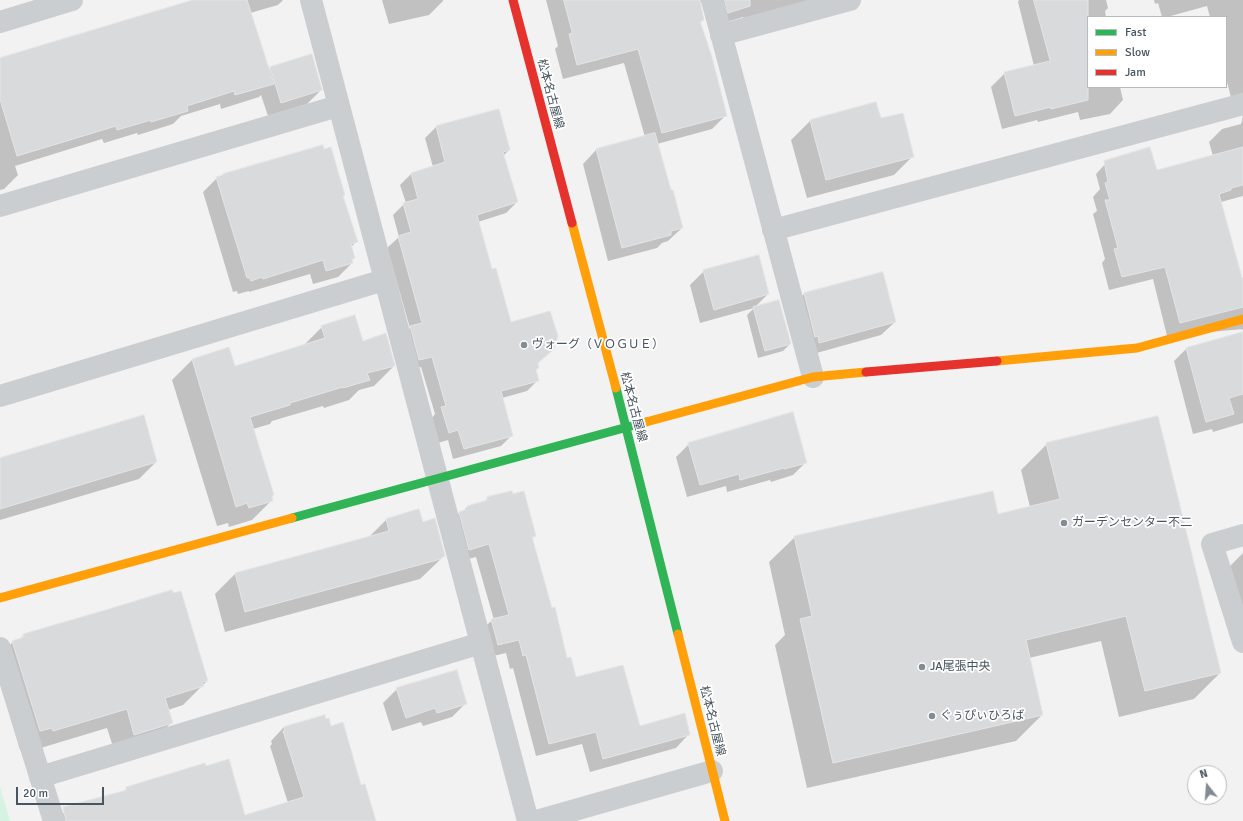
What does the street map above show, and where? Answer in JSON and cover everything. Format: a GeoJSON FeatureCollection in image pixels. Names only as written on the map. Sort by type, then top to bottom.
{"type":"FeatureCollection","features":[{"type":"Feature","properties":{"kind":"street"},"geometry":{"type":"LineString","coordinates":[[0,22],[72,0]]}},
{"type":"Feature","properties":{"kind":"street"},"geometry":{"type":"LineString","coordinates":[[311,0],[528,821]]}},
{"type":"Feature","properties":{"kind":"street","name":"松本名古屋線"},"geometry":{"type":"LineString","coordinates":[[513,0],[626,427],[725,821]]}},
{"type":"Feature","properties":{"kind":"street"},"geometry":{"type":"LineString","coordinates":[[712,0],[813,377]]}},
{"type":"Feature","properties":{"kind":"street"},"geometry":{"type":"LineString","coordinates":[[721,34],[850,0]]}},
{"type":"Feature","properties":{"kind":"street"},"geometry":{"type":"LineString","coordinates":[[773,230],[1243,104]]}},
{"type":"Feature","properties":{"kind":"street"},"geometry":{"type":"LineString","coordinates":[[0,206],[338,106]]}},
{"type":"Feature","properties":{"kind":"street"},"geometry":{"type":"LineString","coordinates":[[0,396],[384,280]]}},
{"type":"Feature","properties":{"kind":"street"},"geometry":{"type":"LineString","coordinates":[[0,598],[813,377],[1137,348],[1243,319]]}},
{"type":"Feature","properties":{"kind":"street"},"geometry":{"type":"LineString","coordinates":[[1243,535],[1212,544],[1243,642]]}},
{"type":"Feature","properties":{"kind":"street"},"geometry":{"type":"LineString","coordinates":[[40,777],[481,643]]}},
{"type":"Feature","properties":{"kind":"street"},"geometry":{"type":"LineString","coordinates":[[0,648],[54,821]]}},
{"type":"Feature","properties":{"kind":"street"},"geometry":{"type":"LineString","coordinates":[[536,821],[712,771]]}},
{"type":"Feature","properties":{"kind":"green space"},"geometry":{"type":"Polygon","coordinates":[[[0,787],[10,821],[0,821],[0,787]]]}},
{"type":"Feature","properties":{"kind":"building"},"geometry":{"type":"Polygon","coordinates":[[[193,0],[247,0],[274,84],[235,95],[234,91],[187,106],[188,111],[117,130],[116,126],[17,156],[0,99],[0,58],[193,0]]]}},
{"type":"Feature","properties":{"kind":"building"},"geometry":{"type":"Polygon","coordinates":[[[564,0],[700,0],[704,20],[700,21],[712,57],[727,116],[662,133],[638,49],[577,65],[569,34],[572,33],[564,0]]]}},
{"type":"Feature","properties":{"kind":"building"},"geometry":{"type":"Polygon","coordinates":[[[725,0],[750,0],[750,6],[728,13],[725,0]]]}},
{"type":"Feature","properties":{"kind":"building"},"geometry":{"type":"Polygon","coordinates":[[[1034,0],[1088,0],[1088,100],[1015,116],[1004,72],[1050,61],[1034,0]]]}},
{"type":"Feature","properties":{"kind":"building"},"geometry":{"type":"Polygon","coordinates":[[[312,54],[322,90],[281,103],[270,67],[312,54]]]}},
{"type":"Feature","properties":{"kind":"building"},"geometry":{"type":"Polygon","coordinates":[[[876,102],[881,118],[903,113],[914,157],[826,180],[810,120],[876,102]]]}},
{"type":"Feature","properties":{"kind":"building"},"geometry":{"type":"Polygon","coordinates":[[[499,109],[510,150],[503,152],[518,202],[477,215],[492,269],[496,268],[511,322],[550,311],[558,336],[554,349],[538,363],[539,368],[536,369],[539,381],[501,391],[513,436],[464,449],[458,430],[449,433],[441,407],[446,406],[432,357],[419,360],[410,326],[422,323],[398,236],[411,232],[403,203],[418,199],[411,173],[445,162],[436,126],[499,109]]]}},
{"type":"Feature","properties":{"kind":"building"},"geometry":{"type":"Polygon","coordinates":[[[655,133],[683,228],[671,231],[671,235],[622,248],[596,149],[655,133]]]}},
{"type":"Feature","properties":{"kind":"building"},"geometry":{"type":"Polygon","coordinates":[[[323,145],[324,149],[331,147],[345,195],[343,196],[358,242],[351,244],[355,258],[352,259],[353,263],[326,271],[323,260],[263,279],[262,277],[251,281],[250,278],[247,278],[216,177],[323,145]]]}},
{"type":"Feature","properties":{"kind":"building"},"geometry":{"type":"Polygon","coordinates":[[[1150,147],[1157,170],[1243,147],[1243,185],[1231,188],[1231,190],[1219,194],[1243,281],[1243,307],[1180,323],[1165,267],[1122,277],[1114,249],[1118,248],[1105,200],[1110,200],[1105,183],[1108,182],[1104,161],[1150,147]]]}},
{"type":"Feature","properties":{"kind":"building"},"geometry":{"type":"Polygon","coordinates":[[[759,255],[769,294],[714,310],[703,270],[759,255]]]}},
{"type":"Feature","properties":{"kind":"building"},"geometry":{"type":"Polygon","coordinates":[[[883,272],[896,322],[819,343],[818,336],[815,337],[804,293],[883,272]]]}},
{"type":"Feature","properties":{"kind":"building"},"geometry":{"type":"Polygon","coordinates":[[[779,300],[791,344],[765,351],[753,307],[779,300]]]}},
{"type":"Feature","properties":{"kind":"building"},"geometry":{"type":"Polygon","coordinates":[[[355,315],[363,341],[386,333],[395,366],[367,373],[370,380],[290,403],[290,405],[250,417],[274,495],[272,496],[273,501],[249,508],[247,503],[236,507],[192,359],[229,347],[235,366],[325,338],[321,326],[355,315]]]}},
{"type":"Feature","properties":{"kind":"building"},"geometry":{"type":"Polygon","coordinates":[[[1243,332],[1243,394],[1229,398],[1234,414],[1206,422],[1186,348],[1243,332]]]}},
{"type":"Feature","properties":{"kind":"building"},"geometry":{"type":"Polygon","coordinates":[[[793,412],[807,463],[740,480],[739,474],[700,485],[688,443],[793,412]]]}},
{"type":"Feature","properties":{"kind":"building"},"geometry":{"type":"Polygon","coordinates":[[[144,415],[157,462],[0,509],[0,458],[144,415]]]}},
{"type":"Feature","properties":{"kind":"building"},"geometry":{"type":"Polygon","coordinates":[[[1158,416],[1221,673],[1145,691],[1126,616],[1026,640],[1043,715],[833,763],[800,619],[812,616],[794,536],[993,491],[998,514],[1060,499],[1046,443],[1158,416]]]}},
{"type":"Feature","properties":{"kind":"building"},"geometry":{"type":"Polygon","coordinates":[[[512,491],[513,494],[524,491],[536,536],[532,537],[552,608],[555,607],[567,658],[571,657],[576,677],[623,665],[640,726],[685,713],[690,735],[603,759],[596,732],[549,744],[526,655],[523,656],[519,640],[498,645],[491,619],[509,615],[489,544],[469,550],[459,512],[468,509],[467,506],[488,500],[487,497],[512,491]]]}},
{"type":"Feature","properties":{"kind":"building"},"geometry":{"type":"Polygon","coordinates":[[[419,509],[423,522],[435,518],[445,556],[441,559],[245,612],[235,573],[389,531],[386,519],[419,509]]]}},
{"type":"Feature","properties":{"kind":"building"},"geometry":{"type":"Polygon","coordinates":[[[172,590],[173,593],[181,591],[208,681],[202,682],[204,686],[165,698],[173,723],[134,735],[127,709],[53,731],[52,728],[40,731],[12,641],[24,637],[23,634],[172,590]]]}},
{"type":"Feature","properties":{"kind":"building"},"geometry":{"type":"Polygon","coordinates":[[[457,670],[467,704],[437,713],[435,708],[406,718],[396,688],[457,670]]]}},
{"type":"Feature","properties":{"kind":"building"},"geometry":{"type":"Polygon","coordinates":[[[325,715],[326,719],[329,718],[331,726],[343,722],[361,785],[365,784],[376,821],[66,821],[63,807],[127,790],[126,787],[205,763],[206,766],[229,759],[245,815],[304,797],[283,731],[285,731],[284,727],[325,715]]]}},
{"type":"Feature","properties":{"kind":"traffic: fast"},"geometry":{"type":"LineString","coordinates":[[616,388],[678,634]]}},
{"type":"Feature","properties":{"kind":"traffic: fast"},"geometry":{"type":"LineString","coordinates":[[292,518],[646,422]]}},
{"type":"Feature","properties":{"kind":"traffic: slow"},"geometry":{"type":"LineString","coordinates":[[572,223],[616,388]]}},
{"type":"Feature","properties":{"kind":"traffic: slow"},"geometry":{"type":"LineString","coordinates":[[997,361],[1137,348],[1243,319]]}},
{"type":"Feature","properties":{"kind":"traffic: slow"},"geometry":{"type":"LineString","coordinates":[[646,422],[813,377],[866,372]]}},
{"type":"Feature","properties":{"kind":"traffic: slow"},"geometry":{"type":"LineString","coordinates":[[0,598],[292,518]]}},
{"type":"Feature","properties":{"kind":"traffic: slow"},"geometry":{"type":"LineString","coordinates":[[678,634],[725,821]]}},
{"type":"Feature","properties":{"kind":"traffic: jam"},"geometry":{"type":"LineString","coordinates":[[513,0],[572,223]]}},
{"type":"Feature","properties":{"kind":"traffic: jam"},"geometry":{"type":"LineString","coordinates":[[866,372],[997,361]]}},
{"type":"Feature","properties":{"kind":"place","name":"ヴォーグ（ＶＯＧＵＥ）"},"geometry":{"type":"Point","coordinates":[524,345]}},
{"type":"Feature","properties":{"kind":"place","name":"ガーデンセンター不二"},"geometry":{"type":"Point","coordinates":[1064,523]}},
{"type":"Feature","properties":{"kind":"place","name":"JA尾張中央"},"geometry":{"type":"Point","coordinates":[922,667]}},
{"type":"Feature","properties":{"kind":"place","name":"ぐぅぴぃひろば"},"geometry":{"type":"Point","coordinates":[932,716]}}]}
